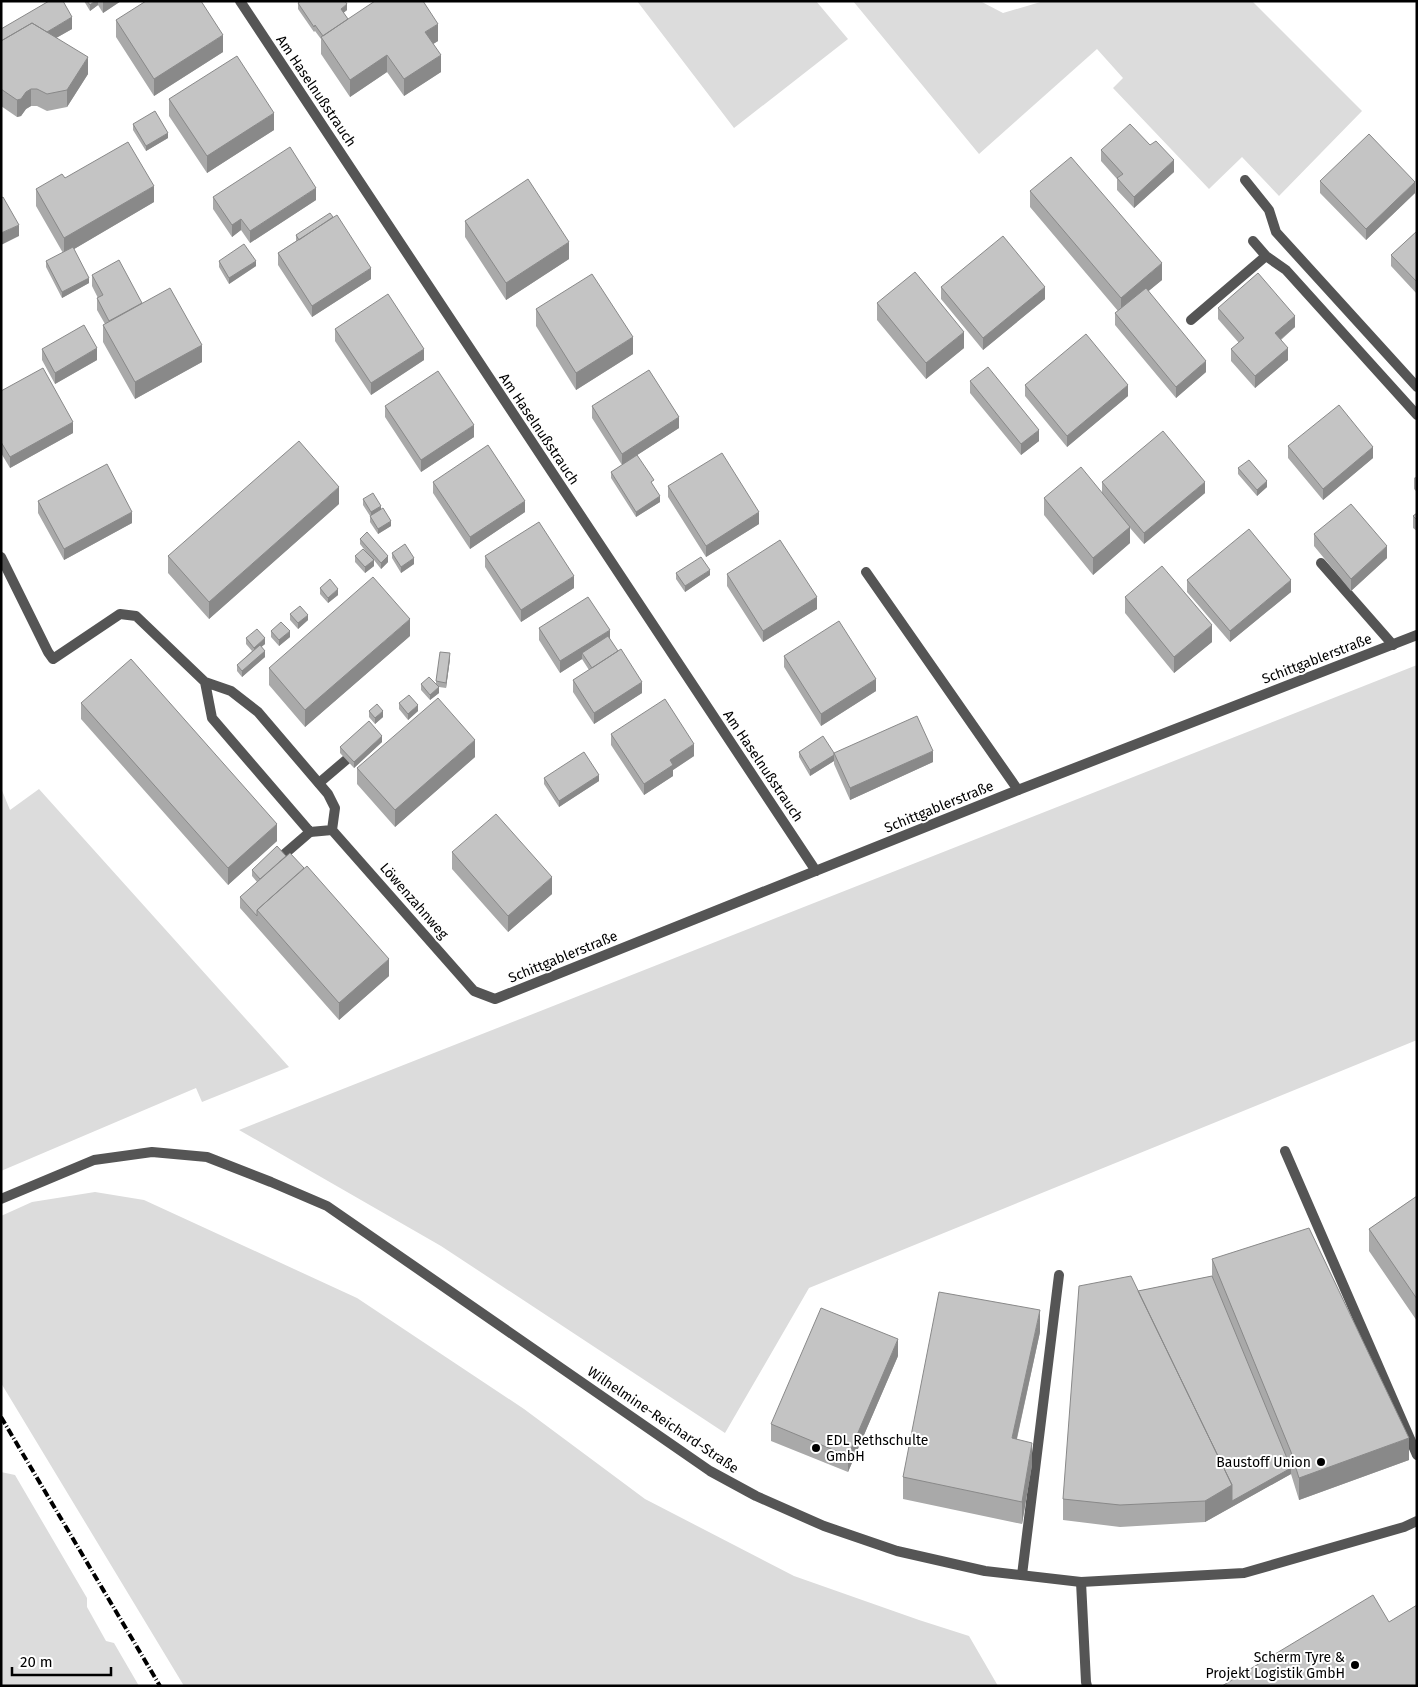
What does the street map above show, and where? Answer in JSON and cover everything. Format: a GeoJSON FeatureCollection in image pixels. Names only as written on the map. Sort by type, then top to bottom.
{"type":"FeatureCollection","features":[{"type":"Feature","properties":{"kind":"street","name":"Am Haselnußstrauch"},"geometry":{"type":"LineString","coordinates":[[240,1],[816,871]]}},
{"type":"Feature","properties":{"kind":"street"},"geometry":{"type":"LineString","coordinates":[[1245,180],[1270,210],[1276,232],[1417,386]]}},
{"type":"Feature","properties":{"kind":"street"},"geometry":{"type":"LineString","coordinates":[[1253,241],[1266,256],[1286,270],[1417,415]]}},
{"type":"Feature","properties":{"kind":"street"},"geometry":{"type":"LineString","coordinates":[[1191,320],[1266,256]]}},
{"type":"Feature","properties":{"kind":"street"},"geometry":{"type":"LineString","coordinates":[[1,557],[53,659],[120,614],[136,616],[205,682],[231,691],[258,712],[319,783],[335,808],[332,830],[310,832],[281,857]]}},
{"type":"Feature","properties":{"kind":"street"},"geometry":{"type":"LineString","coordinates":[[1321,563],[1393,645]]}},
{"type":"Feature","properties":{"kind":"street"},"geometry":{"type":"LineString","coordinates":[[866,572],[1018,790]]}},
{"type":"Feature","properties":{"kind":"street","name":"Schittgablerstraße"},"geometry":{"type":"LineString","coordinates":[[474,991],[495,999],[1018,790],[1417,635]]}},
{"type":"Feature","properties":{"kind":"street"},"geometry":{"type":"LineString","coordinates":[[205,682],[212,718],[310,832]]}},
{"type":"Feature","properties":{"kind":"street"},"geometry":{"type":"LineString","coordinates":[[319,783],[346,760]]}},
{"type":"Feature","properties":{"kind":"street","name":"Löwenzahnweg"},"geometry":{"type":"LineString","coordinates":[[332,830],[474,991]]}},
{"type":"Feature","properties":{"kind":"street"},"geometry":{"type":"LineString","coordinates":[[1285,1151],[1417,1455]]}},
{"type":"Feature","properties":{"kind":"street","name":"Wilhelmine-Reichard-Straße"},"geometry":{"type":"LineString","coordinates":[[1,1199],[94,1160],[152,1152],[207,1157],[271,1182],[327,1206],[710,1472],[756,1496],[824,1526],[897,1551],[985,1571],[1081,1582],[1244,1573],[1404,1528],[1417,1522]]}},
{"type":"Feature","properties":{"kind":"street"},"geometry":{"type":"LineString","coordinates":[[1022,1575],[1059,1275]]}},
{"type":"Feature","properties":{"kind":"street"},"geometry":{"type":"LineString","coordinates":[[1081,1582],[1086,1682],[1088,1686]]}},
{"type":"Feature","properties":{"kind":"shaded area"},"geometry":{"type":"Polygon","coordinates":[[[637,1],[816,1],[848,39],[734,128],[637,1]]]}},
{"type":"Feature","properties":{"kind":"shaded area"},"geometry":{"type":"Polygon","coordinates":[[[853,1],[980,1],[1003,13],[1044,1],[1252,1],[1362,111],[1279,196],[1242,157],[1209,189],[1113,88],[1123,78],[1097,49],[979,154],[853,1]]]}},
{"type":"Feature","properties":{"kind":"shaded area"},"geometry":{"type":"Polygon","coordinates":[[[1417,665],[1417,1040],[809,1288],[725,1433],[441,1246],[239,1130],[1417,665]]]}},
{"type":"Feature","properties":{"kind":"shaded area"},"geometry":{"type":"Polygon","coordinates":[[[1,788],[10,810],[39,789],[289,1067],[202,1102],[196,1088],[1,1171],[1,788]]]}},
{"type":"Feature","properties":{"kind":"shaded area"},"geometry":{"type":"Polygon","coordinates":[[[95,1192],[144,1200],[357,1298],[524,1409],[645,1499],[794,1576],[969,1636],[998,1686],[184,1686],[1,1383],[1,1216],[32,1202],[95,1192]]]}},
{"type":"Feature","properties":{"kind":"shaded area"},"geometry":{"type":"Polygon","coordinates":[[[1,1472],[15,1475],[87,1598],[87,1607],[106,1641],[114,1643],[139,1686],[1,1686],[1,1472]]]}},
{"type":"Feature","properties":{"kind":"building"},"geometry":{"type":"Polygon","coordinates":[[[49,1],[63,1],[72,17],[47,32],[32,23],[1,41],[1,29],[49,1]]]}},
{"type":"Feature","properties":{"kind":"building"},"geometry":{"type":"Polygon","coordinates":[[[87,1],[95,1],[90,5],[87,1]]]}},
{"type":"Feature","properties":{"kind":"building"},"geometry":{"type":"Polygon","coordinates":[[[146,1],[201,1],[223,35],[154,79],[116,20],[146,1]]]}},
{"type":"Feature","properties":{"kind":"building"},"geometry":{"type":"Polygon","coordinates":[[[301,1],[345,1],[347,4],[341,9],[348,19],[323,36],[315,25],[314,27],[298,3],[301,1]]]}},
{"type":"Feature","properties":{"kind":"building"},"geometry":{"type":"Polygon","coordinates":[[[375,1],[423,1],[438,24],[425,32],[441,55],[404,79],[387,55],[350,80],[321,37],[375,1]]]}},
{"type":"Feature","properties":{"kind":"building"},"geometry":{"type":"Polygon","coordinates":[[[32,23],[88,57],[67,90],[47,94],[37,89],[31,89],[21,99],[17,100],[1,89],[1,41],[32,23]]]}},
{"type":"Feature","properties":{"kind":"building"},"geometry":{"type":"Polygon","coordinates":[[[237,56],[274,113],[207,156],[169,99],[237,56]]]}},
{"type":"Feature","properties":{"kind":"building"},"geometry":{"type":"Polygon","coordinates":[[[155,111],[168,133],[146,146],[133,124],[155,111]]]}},
{"type":"Feature","properties":{"kind":"building"},"geometry":{"type":"Polygon","coordinates":[[[1130,124],[1150,145],[1156,141],[1174,160],[1134,197],[1117,178],[1123,174],[1101,150],[1130,124]]]}},
{"type":"Feature","properties":{"kind":"building"},"geometry":{"type":"Polygon","coordinates":[[[1369,134],[1415,182],[1366,229],[1320,181],[1369,134]]]}},
{"type":"Feature","properties":{"kind":"building"},"geometry":{"type":"Polygon","coordinates":[[[128,142],[154,186],[64,238],[36,189],[62,174],[65,178],[128,142]]]}},
{"type":"Feature","properties":{"kind":"building"},"geometry":{"type":"Polygon","coordinates":[[[290,147],[316,188],[250,231],[241,219],[232,225],[213,197],[290,147]]]}},
{"type":"Feature","properties":{"kind":"building"},"geometry":{"type":"Polygon","coordinates":[[[1071,157],[1162,263],[1121,298],[1030,191],[1071,157]]]}},
{"type":"Feature","properties":{"kind":"building"},"geometry":{"type":"Polygon","coordinates":[[[528,179],[569,242],[506,283],[465,221],[528,179]]]}},
{"type":"Feature","properties":{"kind":"building"},"geometry":{"type":"Polygon","coordinates":[[[3,197],[19,225],[1,233],[1,198],[3,197]]]}},
{"type":"Feature","properties":{"kind":"building"},"geometry":{"type":"Polygon","coordinates":[[[330,213],[333,217],[299,240],[296,235],[330,213]]]}},
{"type":"Feature","properties":{"kind":"building"},"geometry":{"type":"Polygon","coordinates":[[[337,215],[371,268],[312,306],[278,253],[337,215]]]}},
{"type":"Feature","properties":{"kind":"building"},"geometry":{"type":"Polygon","coordinates":[[[1417,231],[1417,282],[1391,255],[1417,231]]]}},
{"type":"Feature","properties":{"kind":"building"},"geometry":{"type":"Polygon","coordinates":[[[1003,236],[1045,287],[983,338],[941,287],[1003,236]]]}},
{"type":"Feature","properties":{"kind":"building"},"geometry":{"type":"Polygon","coordinates":[[[244,244],[256,261],[229,278],[219,261],[244,244]]]}},
{"type":"Feature","properties":{"kind":"building"},"geometry":{"type":"Polygon","coordinates":[[[73,247],[89,278],[62,292],[46,261],[73,247]]]}},
{"type":"Feature","properties":{"kind":"building"},"geometry":{"type":"Polygon","coordinates":[[[119,260],[142,303],[109,321],[97,298],[103,295],[92,275],[119,260]]]}},
{"type":"Feature","properties":{"kind":"building"},"geometry":{"type":"Polygon","coordinates":[[[915,272],[964,332],[926,363],[877,303],[915,272]]]}},
{"type":"Feature","properties":{"kind":"building"},"geometry":{"type":"Polygon","coordinates":[[[1258,273],[1295,316],[1275,333],[1288,348],[1255,376],[1231,349],[1244,338],[1218,308],[1258,273]]]}},
{"type":"Feature","properties":{"kind":"building"},"geometry":{"type":"Polygon","coordinates":[[[592,274],[633,337],[576,373],[536,309],[592,274]]]}},
{"type":"Feature","properties":{"kind":"building"},"geometry":{"type":"Polygon","coordinates":[[[170,288],[202,345],[135,382],[103,325],[170,288]]]}},
{"type":"Feature","properties":{"kind":"building"},"geometry":{"type":"Polygon","coordinates":[[[1146,288],[1206,361],[1176,387],[1115,313],[1146,288]]]}},
{"type":"Feature","properties":{"kind":"building"},"geometry":{"type":"Polygon","coordinates":[[[388,294],[424,349],[371,383],[335,329],[388,294]]]}},
{"type":"Feature","properties":{"kind":"building"},"geometry":{"type":"Polygon","coordinates":[[[84,325],[97,348],[55,373],[42,349],[84,325]]]}},
{"type":"Feature","properties":{"kind":"building"},"geometry":{"type":"Polygon","coordinates":[[[1086,334],[1128,385],[1067,436],[1025,385],[1086,334]]]}},
{"type":"Feature","properties":{"kind":"building"},"geometry":{"type":"Polygon","coordinates":[[[988,367],[1039,430],[1021,444],[970,381],[988,367]]]}},
{"type":"Feature","properties":{"kind":"building"},"geometry":{"type":"Polygon","coordinates":[[[43,368],[73,422],[10,457],[1,442],[1,391],[43,368]]]}},
{"type":"Feature","properties":{"kind":"building"},"geometry":{"type":"Polygon","coordinates":[[[649,370],[679,417],[622,454],[592,406],[649,370]]]}},
{"type":"Feature","properties":{"kind":"building"},"geometry":{"type":"Polygon","coordinates":[[[438,371],[474,425],[421,460],[385,406],[438,371]]]}},
{"type":"Feature","properties":{"kind":"building"},"geometry":{"type":"Polygon","coordinates":[[[1339,405],[1373,447],[1323,489],[1288,446],[1339,405]]]}},
{"type":"Feature","properties":{"kind":"building"},"geometry":{"type":"Polygon","coordinates":[[[1163,431],[1205,482],[1144,533],[1102,482],[1163,431]]]}},
{"type":"Feature","properties":{"kind":"building"},"geometry":{"type":"Polygon","coordinates":[[[299,441],[339,487],[209,602],[168,556],[299,441]]]}},
{"type":"Feature","properties":{"kind":"building"},"geometry":{"type":"Polygon","coordinates":[[[488,445],[525,501],[470,537],[433,482],[488,445]]]}},
{"type":"Feature","properties":{"kind":"building"},"geometry":{"type":"Polygon","coordinates":[[[722,453],[759,512],[706,546],[668,486],[722,453]]]}},
{"type":"Feature","properties":{"kind":"building"},"geometry":{"type":"Polygon","coordinates":[[[637,455],[654,480],[651,482],[660,496],[636,512],[611,472],[637,455]]]}},
{"type":"Feature","properties":{"kind":"building"},"geometry":{"type":"Polygon","coordinates":[[[1249,460],[1267,481],[1257,490],[1238,468],[1249,460]]]}},
{"type":"Feature","properties":{"kind":"building"},"geometry":{"type":"Polygon","coordinates":[[[107,464],[132,512],[64,549],[38,501],[107,464]]]}},
{"type":"Feature","properties":{"kind":"building"},"geometry":{"type":"Polygon","coordinates":[[[1081,467],[1130,527],[1093,558],[1044,498],[1081,467]]]}},
{"type":"Feature","properties":{"kind":"building"},"geometry":{"type":"Polygon","coordinates":[[[373,493],[381,506],[371,512],[363,499],[373,493]]]}},
{"type":"Feature","properties":{"kind":"building"},"geometry":{"type":"Polygon","coordinates":[[[1351,504],[1387,546],[1351,579],[1314,534],[1351,504]]]}},
{"type":"Feature","properties":{"kind":"building"},"geometry":{"type":"Polygon","coordinates":[[[383,508],[391,521],[378,529],[370,516],[383,508]]]}},
{"type":"Feature","properties":{"kind":"building"},"geometry":{"type":"Polygon","coordinates":[[[539,522],[574,576],[521,610],[485,556],[539,522]]]}},
{"type":"Feature","properties":{"kind":"building"},"geometry":{"type":"Polygon","coordinates":[[[1249,529],[1291,580],[1230,631],[1187,580],[1249,529]]]}},
{"type":"Feature","properties":{"kind":"building"},"geometry":{"type":"Polygon","coordinates":[[[367,532],[388,556],[381,563],[360,539],[367,532]]]}},
{"type":"Feature","properties":{"kind":"building"},"geometry":{"type":"Polygon","coordinates":[[[780,540],[817,597],[763,631],[727,574],[780,540]]]}},
{"type":"Feature","properties":{"kind":"building"},"geometry":{"type":"Polygon","coordinates":[[[405,544],[414,558],[401,567],[392,553],[405,544]]]}},
{"type":"Feature","properties":{"kind":"building"},"geometry":{"type":"Polygon","coordinates":[[[363,549],[374,560],[365,567],[355,556],[363,549]]]}},
{"type":"Feature","properties":{"kind":"building"},"geometry":{"type":"Polygon","coordinates":[[[701,557],[710,570],[685,586],[676,573],[701,557]]]}},
{"type":"Feature","properties":{"kind":"building"},"geometry":{"type":"Polygon","coordinates":[[[1162,566],[1212,625],[1174,657],[1125,597],[1162,566]]]}},
{"type":"Feature","properties":{"kind":"building"},"geometry":{"type":"Polygon","coordinates":[[[373,577],[410,619],[305,710],[269,668],[373,577]]]}},
{"type":"Feature","properties":{"kind":"building"},"geometry":{"type":"Polygon","coordinates":[[[330,579],[338,589],[328,598],[320,588],[330,579]]]}},
{"type":"Feature","properties":{"kind":"building"},"geometry":{"type":"Polygon","coordinates":[[[588,597],[610,630],[560,661],[539,628],[588,597]]]}},
{"type":"Feature","properties":{"kind":"building"},"geometry":{"type":"Polygon","coordinates":[[[300,606],[308,615],[298,623],[290,614],[300,606]]]}},
{"type":"Feature","properties":{"kind":"building"},"geometry":{"type":"Polygon","coordinates":[[[839,621],[876,679],[821,714],[784,656],[839,621]]]}},
{"type":"Feature","properties":{"kind":"building"},"geometry":{"type":"Polygon","coordinates":[[[281,622],[290,631],[279,640],[271,631],[281,622]]]}},
{"type":"Feature","properties":{"kind":"building"},"geometry":{"type":"Polygon","coordinates":[[[257,629],[265,638],[254,648],[246,638],[257,629]]]}},
{"type":"Feature","properties":{"kind":"building"},"geometry":{"type":"Polygon","coordinates":[[[608,636],[618,651],[592,668],[582,653],[608,636]]]}},
{"type":"Feature","properties":{"kind":"building"},"geometry":{"type":"Polygon","coordinates":[[[260,645],[265,651],[242,671],[237,665],[260,645]]]}},
{"type":"Feature","properties":{"kind":"building"},"geometry":{"type":"Polygon","coordinates":[[[621,649],[642,682],[594,713],[573,680],[621,649]]]}},
{"type":"Feature","properties":{"kind":"building"},"geometry":{"type":"Polygon","coordinates":[[[440,652],[450,653],[446,683],[436,681],[440,652]]]}},
{"type":"Feature","properties":{"kind":"building"},"geometry":{"type":"Polygon","coordinates":[[[131,659],[277,824],[228,868],[81,703],[131,659]]]}},
{"type":"Feature","properties":{"kind":"building"},"geometry":{"type":"Polygon","coordinates":[[[429,677],[439,687],[430,695],[421,684],[429,677]]]}},
{"type":"Feature","properties":{"kind":"building"},"geometry":{"type":"Polygon","coordinates":[[[409,695],[418,705],[408,714],[399,703],[409,695]]]}},
{"type":"Feature","properties":{"kind":"building"},"geometry":{"type":"Polygon","coordinates":[[[438,698],[475,740],[395,810],[357,768],[438,698]]]}},
{"type":"Feature","properties":{"kind":"building"},"geometry":{"type":"Polygon","coordinates":[[[665,699],[694,744],[670,760],[673,765],[644,784],[611,734],[665,699]]]}},
{"type":"Feature","properties":{"kind":"building"},"geometry":{"type":"Polygon","coordinates":[[[377,704],[383,711],[375,718],[369,711],[377,704]]]}},
{"type":"Feature","properties":{"kind":"building"},"geometry":{"type":"Polygon","coordinates":[[[917,716],[933,751],[850,788],[834,753],[917,716]]]}},
{"type":"Feature","properties":{"kind":"building"},"geometry":{"type":"Polygon","coordinates":[[[369,721],[382,736],[354,762],[340,747],[369,721]]]}},
{"type":"Feature","properties":{"kind":"building"},"geometry":{"type":"Polygon","coordinates":[[[823,736],[834,755],[810,770],[799,752],[823,736]]]}},
{"type":"Feature","properties":{"kind":"building"},"geometry":{"type":"Polygon","coordinates":[[[584,752],[599,775],[559,801],[544,778],[584,752]]]}},
{"type":"Feature","properties":{"kind":"building"},"geometry":{"type":"Polygon","coordinates":[[[496,814],[552,877],[508,916],[452,852],[496,814]]]}},
{"type":"Feature","properties":{"kind":"building"},"geometry":{"type":"Polygon","coordinates":[[[277,846],[286,856],[260,879],[252,870],[277,846]]]}},
{"type":"Feature","properties":{"kind":"building"},"geometry":{"type":"Polygon","coordinates":[[[290,853],[304,868],[257,910],[257,916],[240,897],[290,853]]]}},
{"type":"Feature","properties":{"kind":"building"},"geometry":{"type":"Polygon","coordinates":[[[307,866],[389,959],[339,1003],[257,910],[307,866]]]}},
{"type":"Feature","properties":{"kind":"building"},"geometry":{"type":"Polygon","coordinates":[[[1417,1196],[1417,1299],[1369,1229],[1417,1196]]]}},
{"type":"Feature","properties":{"kind":"building"},"geometry":{"type":"Polygon","coordinates":[[[1309,1228],[1409,1438],[1299,1478],[1291,1452],[1212,1259],[1309,1228]]]}},
{"type":"Feature","properties":{"kind":"building"},"geometry":{"type":"Polygon","coordinates":[[[1131,1276],[1232,1485],[1205,1501],[1120,1505],[1063,1499],[1079,1286],[1131,1276]]]}},
{"type":"Feature","properties":{"kind":"building"},"geometry":{"type":"Polygon","coordinates":[[[1212,1276],[1291,1468],[1232,1501],[1232,1485],[1138,1291],[1212,1276]]]}},
{"type":"Feature","properties":{"kind":"building"},"geometry":{"type":"Polygon","coordinates":[[[939,1292],[1040,1310],[1012,1438],[1032,1443],[1022,1502],[903,1477],[939,1292]]]}},
{"type":"Feature","properties":{"kind":"building"},"geometry":{"type":"Polygon","coordinates":[[[821,1308],[898,1339],[848,1456],[771,1424],[821,1308]]]}},
{"type":"Feature","properties":{"kind":"building","name":"Scherm Tyre & Projekt Logistik GmbH"},"geometry":{"type":"Polygon","coordinates":[[[1373,1595],[1389,1622],[1417,1605],[1417,1686],[1222,1686],[1373,1595]]]}},
{"type":"Feature","properties":{"kind":"railway"},"geometry":{"type":"LineString","coordinates":[[1,1417],[160,1686]]}},
{"type":"Feature","properties":{"kind":"place","name":"EDL Rethschulte GmbH"},"geometry":{"type":"Point","coordinates":[816,1448]}},
{"type":"Feature","properties":{"kind":"place","name":"Baustoff Union"},"geometry":{"type":"Point","coordinates":[1321,1462]}},
{"type":"Feature","properties":{"kind":"place","name":"Scherm Tyre & Projekt Logistik GmbH"},"geometry":{"type":"Point","coordinates":[1355,1665]}}]}
